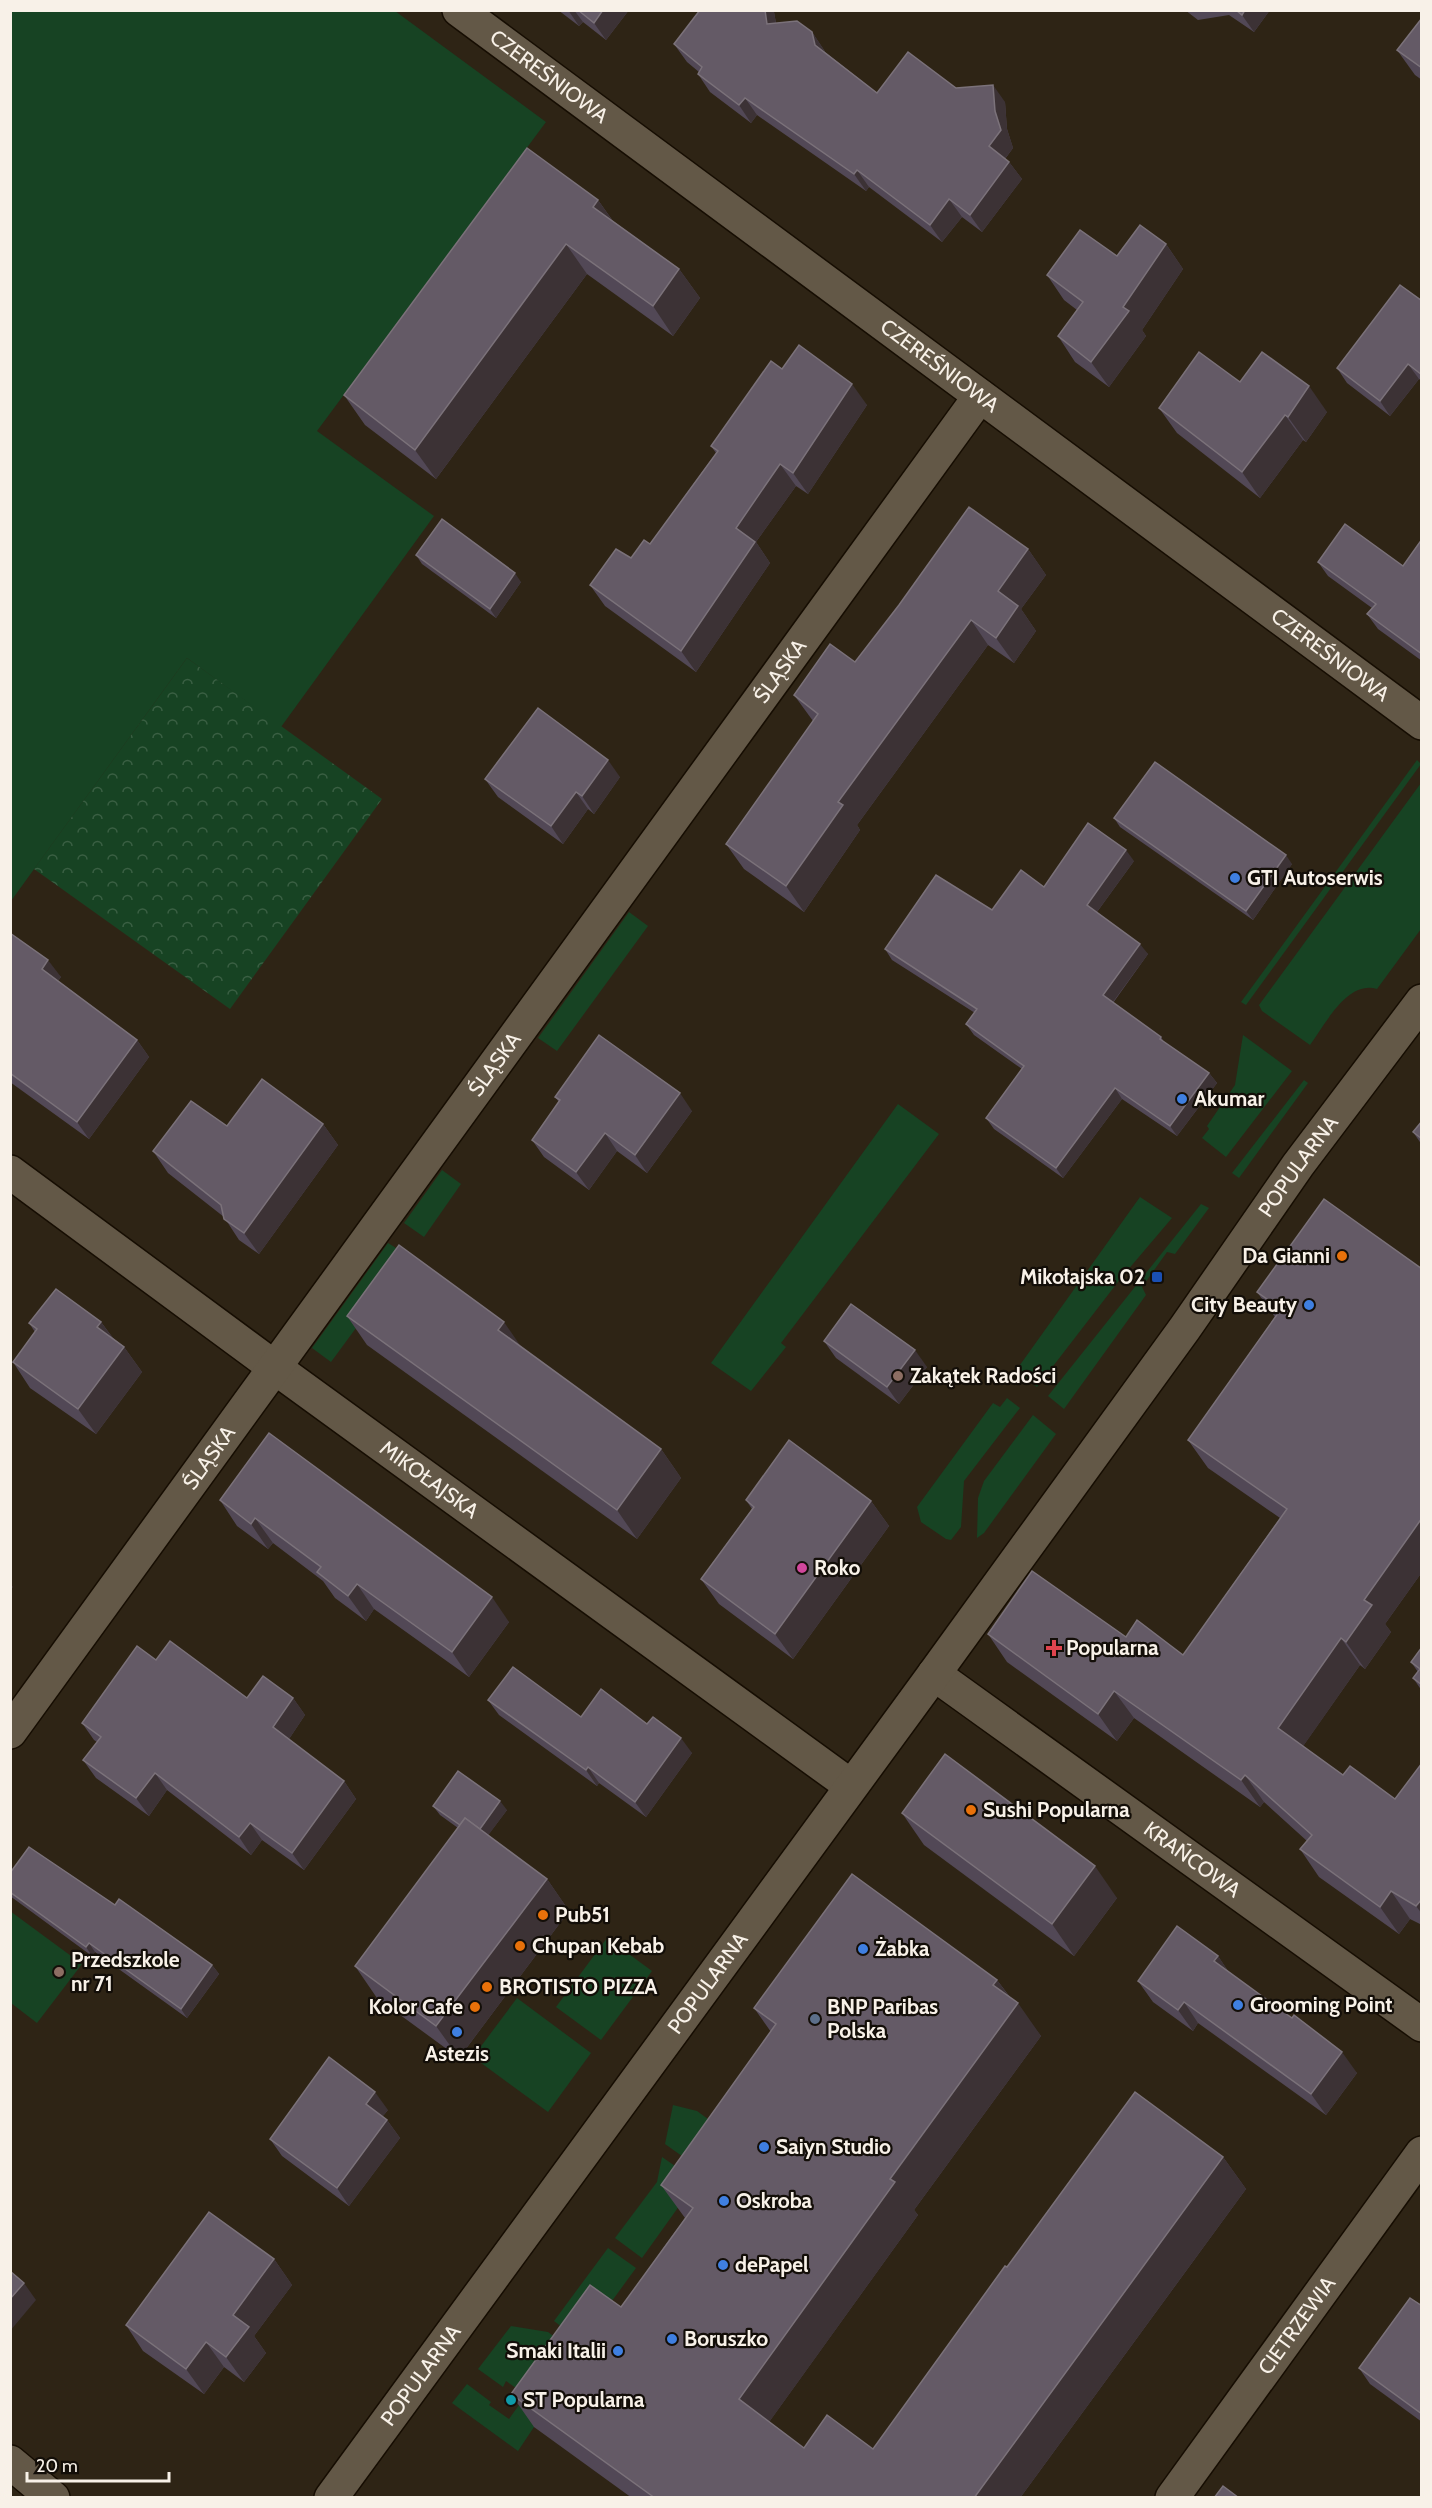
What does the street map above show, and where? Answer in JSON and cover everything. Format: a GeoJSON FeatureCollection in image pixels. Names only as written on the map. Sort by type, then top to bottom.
{"type":"FeatureCollection","features":[{"type":"Feature","properties":{"kind":"street","name":"CZEREŚNIOWA"},"geometry":{"type":"LineString","coordinates":[[459,10],[1422,723]]}},
{"type":"Feature","properties":{"kind":"street","name":"ŚLĄSKA"},"geometry":{"type":"LineString","coordinates":[[10,1732],[980,396]]}},
{"type":"Feature","properties":{"kind":"street","name":"POPULARNA"},"geometry":{"type":"LineString","coordinates":[[331,2498],[1185,1328],[1298,1165],[1422,1001]]}},
{"type":"Feature","properties":{"kind":"street","name":"MIKOŁAJSKA"},"geometry":{"type":"LineString","coordinates":[[10,1172],[274,1367],[851,1786]]}},
{"type":"Feature","properties":{"kind":"street","name":"KRAŃCOWA"},"geometry":{"type":"LineString","coordinates":[[934,1674],[1422,2025]]}},
{"type":"Feature","properties":{"kind":"street","name":"CIETRZEWIA"},"geometry":{"type":"LineString","coordinates":[[1172,2498],[1422,2153]]}},
{"type":"Feature","properties":{"kind":"street"},"geometry":{"type":"LineString","coordinates":[[10,2462],[53,2498]]}},
{"type":"Feature","properties":{"kind":"green space"},"geometry":{"type":"Polygon","coordinates":[[[11,11],[395,11],[546,122],[317,431],[434,516],[281,727],[187,658],[11,901],[11,11]]]}},
{"type":"Feature","properties":{"kind":"green space"},"geometry":{"type":"Polygon","coordinates":[[[187,658],[382,799],[230,1009],[34,869],[187,658]]]}},
{"type":"Feature","properties":{"kind":"green space"},"geometry":{"type":"Polygon","coordinates":[[[1417,760],[1421,764],[1246,1005],[1241,1002],[1417,760]]]}},
{"type":"Feature","properties":{"kind":"green space"},"geometry":{"type":"Polygon","coordinates":[[[1421,783],[1421,929],[1377,989],[1366,988],[1347,997],[1330,1016],[1310,1045],[1262,1011],[1259,1005],[1421,783]]]}},
{"type":"Feature","properties":{"kind":"green space"},"geometry":{"type":"Polygon","coordinates":[[[629,912],[648,926],[557,1051],[538,1038],[629,912]]]}},
{"type":"Feature","properties":{"kind":"green space"},"geometry":{"type":"Polygon","coordinates":[[[1243,1035],[1292,1071],[1226,1157],[1202,1138],[1209,1129],[1207,1126],[1235,1085],[1243,1035]]]}},
{"type":"Feature","properties":{"kind":"green space"},"geometry":{"type":"Polygon","coordinates":[[[1304,1080],[1308,1083],[1239,1178],[1232,1173],[1304,1080]]]}},
{"type":"Feature","properties":{"kind":"green space"},"geometry":{"type":"Polygon","coordinates":[[[898,1104],[939,1134],[781,1343],[786,1347],[751,1391],[711,1363],[898,1104]]]}},
{"type":"Feature","properties":{"kind":"green space"},"geometry":{"type":"Polygon","coordinates":[[[442,1170],[461,1184],[424,1237],[404,1223],[442,1170]]]}},
{"type":"Feature","properties":{"kind":"green space"},"geometry":{"type":"Polygon","coordinates":[[[1140,1197],[1172,1218],[1121,1278],[1037,1387],[1015,1372],[1140,1197]]]}},
{"type":"Feature","properties":{"kind":"green space"},"geometry":{"type":"Polygon","coordinates":[[[1201,1204],[1209,1208],[1175,1254],[1167,1252],[1142,1287],[1146,1295],[1064,1409],[1048,1396],[1201,1204]]]}},
{"type":"Feature","properties":{"kind":"green space"},"geometry":{"type":"Polygon","coordinates":[[[388,1243],[409,1256],[331,1362],[312,1348],[388,1243]]]}},
{"type":"Feature","properties":{"kind":"green space"},"geometry":{"type":"Polygon","coordinates":[[[1007,1398],[1020,1408],[964,1481],[961,1527],[951,1540],[946,1539],[921,1522],[917,1507],[993,1403],[1000,1407],[1007,1398]]]}},
{"type":"Feature","properties":{"kind":"green space"},"geometry":{"type":"Polygon","coordinates":[[[1033,1415],[1056,1434],[984,1533],[977,1538],[978,1498],[984,1481],[1033,1415]]]}},
{"type":"Feature","properties":{"kind":"green space"},"geometry":{"type":"Polygon","coordinates":[[[10,1911],[82,1964],[37,2023],[11,2003],[10,1911]]]}},
{"type":"Feature","properties":{"kind":"green space"},"geometry":{"type":"Polygon","coordinates":[[[607,1938],[652,1971],[601,2040],[556,2007],[607,1938]]]}},
{"type":"Feature","properties":{"kind":"green space"},"geometry":{"type":"Polygon","coordinates":[[[517,1998],[591,2053],[548,2112],[473,2057],[517,1998]]]}},
{"type":"Feature","properties":{"kind":"green space"},"geometry":{"type":"Polygon","coordinates":[[[673,2105],[697,2111],[730,2135],[703,2171],[665,2144],[673,2105]]]}},
{"type":"Feature","properties":{"kind":"green space"},"geometry":{"type":"Polygon","coordinates":[[[662,2157],[697,2181],[642,2258],[615,2238],[657,2182],[662,2157]]]}},
{"type":"Feature","properties":{"kind":"green space"},"geometry":{"type":"Polygon","coordinates":[[[608,2248],[636,2268],[582,2342],[554,2321],[608,2248]]]}},
{"type":"Feature","properties":{"kind":"green space"},"geometry":{"type":"Polygon","coordinates":[[[511,2326],[548,2332],[575,2352],[534,2427],[518,2451],[452,2403],[467,2384],[491,2402],[489,2405],[509,2419],[526,2395],[506,2381],[503,2387],[478,2369],[511,2326]]]}},
{"type":"Feature","properties":{"kind":"building"},"geometry":{"type":"Polygon","coordinates":[[[578,10],[603,10],[594,23],[578,10]]]}},
{"type":"Feature","properties":{"kind":"building"},"geometry":{"type":"Polygon","coordinates":[[[700,10],[765,10],[767,24],[797,21],[812,32],[815,45],[877,93],[908,52],[956,88],[993,85],[995,111],[1001,130],[989,146],[1009,162],[970,215],[949,199],[930,225],[857,170],[854,174],[745,98],[739,105],[698,74],[702,67],[674,44],[700,10]]]}},
{"type":"Feature","properties":{"kind":"building"},"geometry":{"type":"Polygon","coordinates":[[[1422,18],[1422,68],[1397,50],[1422,18]]]}},
{"type":"Feature","properties":{"kind":"building"},"geometry":{"type":"Polygon","coordinates":[[[527,148],[598,200],[593,207],[679,269],[653,306],[566,244],[415,450],[344,395],[527,148]]]}},
{"type":"Feature","properties":{"kind":"building"},"geometry":{"type":"Polygon","coordinates":[[[1140,225],[1166,244],[1123,307],[1129,311],[1091,362],[1058,336],[1083,302],[1047,275],[1080,230],[1117,256],[1140,225]]]}},
{"type":"Feature","properties":{"kind":"building"},"geometry":{"type":"Polygon","coordinates":[[[1400,285],[1422,301],[1422,375],[1408,364],[1380,401],[1337,368],[1400,285]]]}},
{"type":"Feature","properties":{"kind":"building"},"geometry":{"type":"Polygon","coordinates":[[[799,345],[852,384],[793,473],[780,464],[736,528],[755,542],[681,651],[590,585],[616,549],[631,558],[644,540],[650,544],[718,451],[711,446],[771,361],[782,369],[799,345]]]}},
{"type":"Feature","properties":{"kind":"building"},"geometry":{"type":"Polygon","coordinates":[[[1199,352],[1240,382],[1262,352],[1309,386],[1288,417],[1285,415],[1242,472],[1159,408],[1199,352]]]}},
{"type":"Feature","properties":{"kind":"building"},"geometry":{"type":"Polygon","coordinates":[[[969,507],[1028,549],[998,591],[1018,606],[996,638],[971,620],[838,802],[843,805],[786,886],[726,844],[818,714],[794,695],[830,644],[855,662],[969,507]]]}},
{"type":"Feature","properties":{"kind":"building"},"geometry":{"type":"Polygon","coordinates":[[[442,519],[515,573],[490,609],[416,555],[442,519]]]}},
{"type":"Feature","properties":{"kind":"building"},"geometry":{"type":"Polygon","coordinates":[[[1345,524],[1403,566],[1422,539],[1422,654],[1367,614],[1376,604],[1318,562],[1345,524]]]}},
{"type":"Feature","properties":{"kind":"building"},"geometry":{"type":"Polygon","coordinates":[[[538,708],[608,760],[582,796],[576,792],[551,826],[485,779],[538,708]]]}},
{"type":"Feature","properties":{"kind":"building"},"geometry":{"type":"Polygon","coordinates":[[[1155,762],[1286,855],[1246,911],[1114,818],[1155,762]]]}},
{"type":"Feature","properties":{"kind":"building"},"geometry":{"type":"Polygon","coordinates":[[[1088,823],[1126,850],[1087,905],[1140,944],[1103,995],[1209,1073],[1170,1126],[1115,1088],[1056,1168],[986,1118],[1024,1066],[966,1024],[977,1009],[885,949],[936,875],[992,910],[1021,870],[1044,887],[1088,823]]]}},
{"type":"Feature","properties":{"kind":"building"},"geometry":{"type":"Polygon","coordinates":[[[10,933],[48,960],[42,969],[137,1040],[77,1122],[10,1073],[10,933]]]}},
{"type":"Feature","properties":{"kind":"building"},"geometry":{"type":"Polygon","coordinates":[[[599,1035],[680,1093],[635,1155],[605,1133],[576,1172],[532,1140],[560,1100],[555,1097],[599,1035]]]}},
{"type":"Feature","properties":{"kind":"building"},"geometry":{"type":"Polygon","coordinates":[[[262,1079],[323,1124],[244,1233],[224,1219],[221,1205],[153,1151],[191,1101],[227,1126],[262,1079]]]}},
{"type":"Feature","properties":{"kind":"building"},"geometry":{"type":"Polygon","coordinates":[[[1422,1121],[1422,1139],[1413,1132],[1422,1121]]]}},
{"type":"Feature","properties":{"kind":"building"},"geometry":{"type":"Polygon","coordinates":[[[1324,1199],[1422,1269],[1422,1518],[1364,1600],[1372,1605],[1346,1642],[1341,1638],[1278,1728],[1343,1775],[1350,1766],[1395,1799],[1422,1763],[1422,1899],[1416,1906],[1391,1891],[1380,1907],[1300,1849],[1312,1835],[1245,1775],[1241,1780],[1114,1691],[1098,1714],[988,1634],[1032,1571],[1126,1637],[1137,1620],[1183,1655],[1287,1509],[1188,1440],[1281,1309],[1257,1292],[1324,1199]]]}},
{"type":"Feature","properties":{"kind":"building"},"geometry":{"type":"Polygon","coordinates":[[[399,1245],[504,1322],[498,1330],[661,1449],[617,1510],[347,1316],[399,1245]]]}},
{"type":"Feature","properties":{"kind":"building"},"geometry":{"type":"Polygon","coordinates":[[[56,1289],[101,1322],[97,1327],[124,1347],[78,1409],[13,1362],[37,1329],[29,1323],[56,1289]]]}},
{"type":"Feature","properties":{"kind":"building"},"geometry":{"type":"Polygon","coordinates":[[[851,1304],[915,1350],[887,1387],[824,1341],[851,1304]]]}},
{"type":"Feature","properties":{"kind":"building"},"geometry":{"type":"Polygon","coordinates":[[[269,1433],[492,1597],[452,1652],[357,1584],[348,1596],[317,1572],[321,1567],[255,1518],[251,1524],[220,1500],[269,1433]]]}},
{"type":"Feature","properties":{"kind":"building","name":"Roko"},"geometry":{"type":"Polygon","coordinates":[[[789,1440],[871,1501],[775,1634],[701,1579],[754,1507],[746,1500],[789,1440]]]}},
{"type":"Feature","properties":{"kind":"building"},"geometry":{"type":"Polygon","coordinates":[[[170,1641],[247,1698],[263,1676],[293,1698],[273,1727],[344,1781],[292,1853],[250,1823],[239,1837],[155,1773],[136,1798],[83,1760],[101,1737],[82,1723],[137,1646],[156,1660],[170,1641]]]}},
{"type":"Feature","properties":{"kind":"building"},"geometry":{"type":"Polygon","coordinates":[[[1422,1647],[1422,1685],[1413,1678],[1420,1669],[1411,1662],[1422,1647]]]}},
{"type":"Feature","properties":{"kind":"building"},"geometry":{"type":"Polygon","coordinates":[[[513,1667],[581,1717],[601,1689],[647,1724],[653,1717],[681,1738],[635,1802],[588,1767],[586,1770],[488,1700],[513,1667]]]}},
{"type":"Feature","properties":{"kind":"building"},"geometry":{"type":"Polygon","coordinates":[[[945,1754],[1095,1866],[1052,1924],[902,1813],[945,1754]]]}},
{"type":"Feature","properties":{"kind":"building"},"geometry":{"type":"Polygon","coordinates":[[[458,1771],[500,1801],[480,1829],[465,1818],[460,1825],[433,1806],[458,1771]]]}},
{"type":"Feature","properties":{"kind":"building"},"geometry":{"type":"Polygon","coordinates":[[[465,1818],[547,1879],[436,2026],[355,1966],[465,1818]]]}},
{"type":"Feature","properties":{"kind":"building"},"geometry":{"type":"Polygon","coordinates":[[[29,1847],[115,1905],[119,1899],[212,1965],[181,2009],[89,1943],[86,1947],[10,1892],[10,1873],[29,1847]]]}},
{"type":"Feature","properties":{"kind":"building"},"geometry":{"type":"Polygon","coordinates":[[[852,1874],[997,1980],[993,1985],[1018,2003],[890,2179],[895,2182],[739,2399],[804,2448],[827,2415],[873,2449],[1005,2266],[1007,2267],[1135,2092],[1223,2157],[974,2498],[655,2498],[511,2394],[590,2285],[621,2307],[693,2208],[661,2185],[776,2024],[754,2008],[852,1874]]]}},
{"type":"Feature","properties":{"kind":"building"},"geometry":{"type":"Polygon","coordinates":[[[1177,1926],[1218,1956],[1214,1961],[1292,2018],[1294,2015],[1342,2052],[1311,2094],[1184,2002],[1178,2010],[1138,1981],[1177,1926]]]}},
{"type":"Feature","properties":{"kind":"building"},"geometry":{"type":"Polygon","coordinates":[[[329,2057],[375,2092],[366,2104],[387,2120],[337,2188],[270,2139],[329,2057]]]}},
{"type":"Feature","properties":{"kind":"building"},"geometry":{"type":"Polygon","coordinates":[[[209,2212],[274,2259],[233,2315],[249,2327],[226,2357],[206,2342],[186,2369],[126,2325],[209,2212]]]}},
{"type":"Feature","properties":{"kind":"building"},"geometry":{"type":"Polygon","coordinates":[[[10,2271],[24,2283],[10,2299],[10,2271]]]}},
{"type":"Feature","properties":{"kind":"building"},"geometry":{"type":"Polygon","coordinates":[[[1410,2298],[1422,2306],[1422,2414],[1359,2368],[1410,2298]]]}},
{"type":"Feature","properties":{"kind":"building"},"geometry":{"type":"Polygon","coordinates":[[[1223,2486],[1239,2498],[1214,2498],[1223,2486]]]}},
{"type":"Feature","properties":{"kind":"place","name":"GTI Autoserwis"},"geometry":{"type":"Point","coordinates":[1235,878]}},
{"type":"Feature","properties":{"kind":"place","name":"Akumar"},"geometry":{"type":"Point","coordinates":[1182,1099]}},
{"type":"Feature","properties":{"kind":"place","name":"Da Gianni"},"geometry":{"type":"Point","coordinates":[1342,1256]}},
{"type":"Feature","properties":{"kind":"place","name":"Mikołajska 02"},"geometry":{"type":"Point","coordinates":[1157,1277]}},
{"type":"Feature","properties":{"kind":"place","name":"City Beauty"},"geometry":{"type":"Point","coordinates":[1309,1305]}},
{"type":"Feature","properties":{"kind":"place","name":"Zakątek Radości"},"geometry":{"type":"Point","coordinates":[898,1376]}},
{"type":"Feature","properties":{"kind":"place","name":"Roko"},"geometry":{"type":"Point","coordinates":[802,1568]}},
{"type":"Feature","properties":{"kind":"place","name":"Popularna"},"geometry":{"type":"Point","coordinates":[1054,1648]}},
{"type":"Feature","properties":{"kind":"place","name":"Sushi Popularna"},"geometry":{"type":"Point","coordinates":[971,1810]}},
{"type":"Feature","properties":{"kind":"place","name":"Pub51"},"geometry":{"type":"Point","coordinates":[543,1915]}},
{"type":"Feature","properties":{"kind":"place","name":"Chupan Kebab"},"geometry":{"type":"Point","coordinates":[520,1946]}},
{"type":"Feature","properties":{"kind":"place","name":"Żabka"},"geometry":{"type":"Point","coordinates":[863,1949]}},
{"type":"Feature","properties":{"kind":"place","name":"Przedszkole nr 71"},"geometry":{"type":"Point","coordinates":[59,1972]}},
{"type":"Feature","properties":{"kind":"place","name":"BROTISTO PIZZA"},"geometry":{"type":"Point","coordinates":[487,1987]}},
{"type":"Feature","properties":{"kind":"place","name":"Grooming Point"},"geometry":{"type":"Point","coordinates":[1238,2005]}},
{"type":"Feature","properties":{"kind":"place","name":"Kolor Cafe"},"geometry":{"type":"Point","coordinates":[475,2007]}},
{"type":"Feature","properties":{"kind":"place","name":"BNP Paribas Polska"},"geometry":{"type":"Point","coordinates":[815,2019]}},
{"type":"Feature","properties":{"kind":"place","name":"Astezis"},"geometry":{"type":"Point","coordinates":[457,2032]}},
{"type":"Feature","properties":{"kind":"place","name":"Saiyn Studio"},"geometry":{"type":"Point","coordinates":[764,2147]}},
{"type":"Feature","properties":{"kind":"place","name":"Oskroba"},"geometry":{"type":"Point","coordinates":[724,2201]}},
{"type":"Feature","properties":{"kind":"place","name":"dePapel"},"geometry":{"type":"Point","coordinates":[723,2265]}},
{"type":"Feature","properties":{"kind":"place","name":"Boruszko"},"geometry":{"type":"Point","coordinates":[672,2339]}},
{"type":"Feature","properties":{"kind":"place","name":"Smaki Italii"},"geometry":{"type":"Point","coordinates":[618,2351]}},
{"type":"Feature","properties":{"kind":"place","name":"ST Popularna"},"geometry":{"type":"Point","coordinates":[511,2400]}}]}
